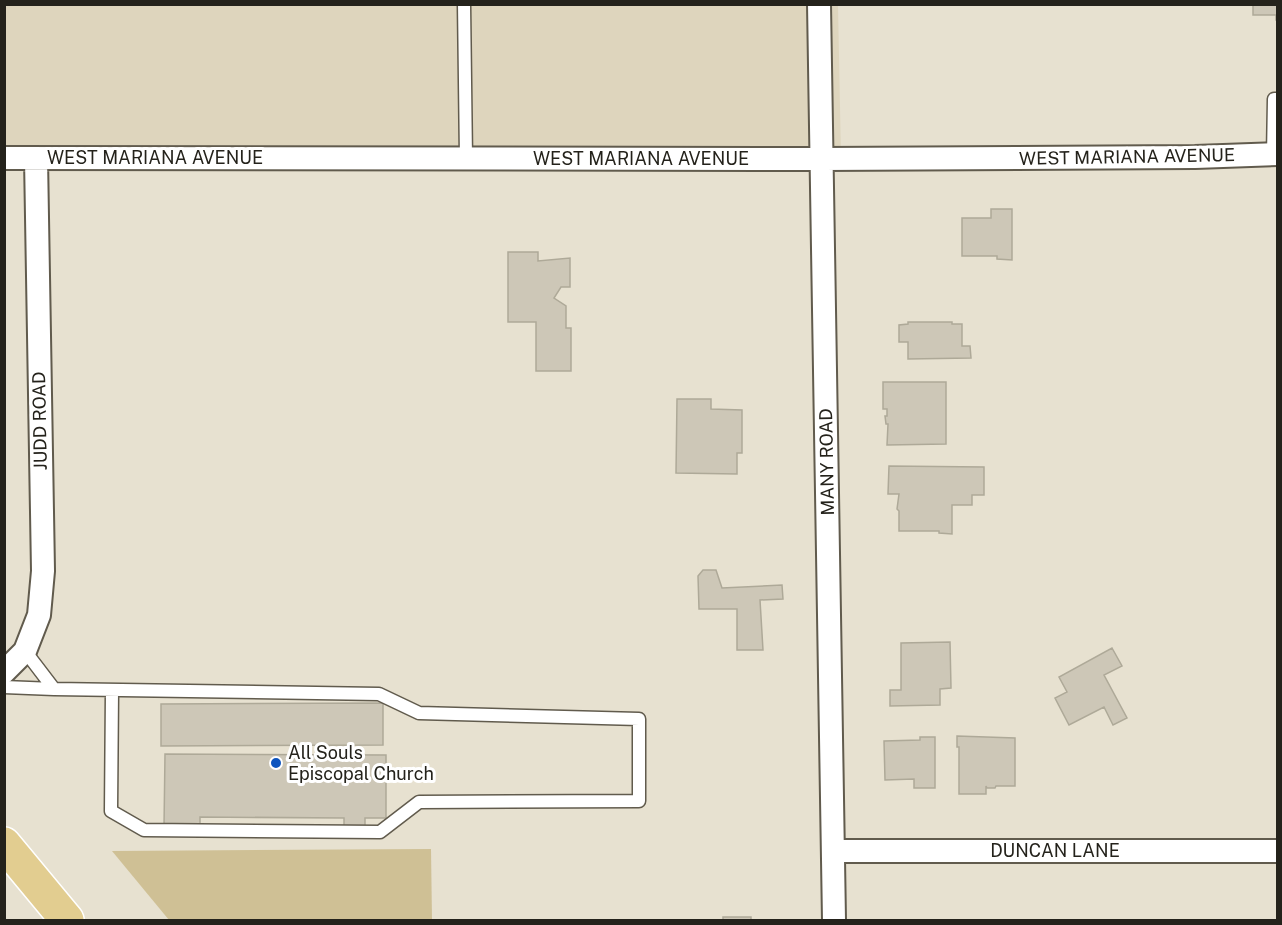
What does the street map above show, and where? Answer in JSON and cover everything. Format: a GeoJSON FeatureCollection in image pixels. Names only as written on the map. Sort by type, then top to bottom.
{"type":"FeatureCollection","features":[{"type":"Feature","properties":{"kind":"main road"},"geometry":{"type":"LineString","coordinates":[[4,844],[67,921]]}},
{"type":"Feature","properties":{"kind":"street","name":"MANY ROAD"},"geometry":{"type":"LineString","coordinates":[[819,4],[834,921]]}},
{"type":"Feature","properties":{"kind":"street","name":"WEST MARIANA AVENUE"},"geometry":{"type":"LineString","coordinates":[[4,158],[822,159],[1195,157],[1275,154]]}},
{"type":"Feature","properties":{"kind":"street","name":"JUDD ROAD"},"geometry":{"type":"LineString","coordinates":[[4,672],[25,651],[39,615],[43,571],[36,158]]}},
{"type":"Feature","properties":{"kind":"street","name":"DUNCAN LANE"},"geometry":{"type":"LineString","coordinates":[[833,851],[1278,851]]}},
{"type":"Feature","properties":{"kind":"lane"},"geometry":{"type":"LineString","coordinates":[[464,4],[466,159]]}},
{"type":"Feature","properties":{"kind":"lane"},"geometry":{"type":"LineString","coordinates":[[1275,154],[1274,99],[1278,99]]}},
{"type":"Feature","properties":{"kind":"lane"},"geometry":{"type":"LineString","coordinates":[[25,651],[54,689]]}},
{"type":"Feature","properties":{"kind":"lane"},"geometry":{"type":"LineString","coordinates":[[4,687],[112,691],[379,694],[419,713],[639,719],[639,801],[419,802],[381,832],[144,830],[111,811],[112,691]]}},
{"type":"Feature","properties":{"kind":"shaded area"},"geometry":{"type":"Polygon","coordinates":[[[4,5],[838,5],[841,157],[5,158],[4,5]]]}},
{"type":"Feature","properties":{"kind":"shaded area"},"geometry":{"type":"Polygon","coordinates":[[[431,849],[432,920],[169,920],[112,851],[431,849]]]}},
{"type":"Feature","properties":{"kind":"building"},"geometry":{"type":"Polygon","coordinates":[[[1253,4],[1278,4],[1278,20],[1276,20],[1276,15],[1253,15],[1253,4]]]}},
{"type":"Feature","properties":{"kind":"building"},"geometry":{"type":"Polygon","coordinates":[[[991,209],[1012,209],[1012,260],[997,259],[997,256],[962,256],[962,218],[991,218],[991,209]]]}},
{"type":"Feature","properties":{"kind":"building"},"geometry":{"type":"Polygon","coordinates":[[[508,252],[538,252],[538,261],[570,258],[570,287],[561,287],[554,298],[566,306],[566,328],[571,328],[571,371],[536,371],[536,322],[508,322],[508,252]]]}},
{"type":"Feature","properties":{"kind":"building"},"geometry":{"type":"Polygon","coordinates":[[[908,322],[962,324],[962,346],[970,346],[971,358],[908,359],[908,342],[899,342],[899,325],[908,324],[908,322]]]}},
{"type":"Feature","properties":{"kind":"building"},"geometry":{"type":"Polygon","coordinates":[[[883,382],[946,382],[946,444],[887,445],[888,424],[886,424],[885,416],[887,416],[887,409],[883,409],[883,382]]]}},
{"type":"Feature","properties":{"kind":"building"},"geometry":{"type":"Polygon","coordinates":[[[677,399],[711,399],[711,409],[742,410],[742,453],[737,453],[737,474],[676,473],[677,399]]]}},
{"type":"Feature","properties":{"kind":"building"},"geometry":{"type":"Polygon","coordinates":[[[889,466],[984,467],[984,495],[972,495],[972,505],[952,505],[952,534],[939,533],[939,531],[899,531],[899,511],[897,509],[899,494],[888,494],[889,466]]]}},
{"type":"Feature","properties":{"kind":"building"},"geometry":{"type":"Polygon","coordinates":[[[703,570],[716,570],[722,588],[782,585],[783,599],[760,600],[763,650],[737,650],[737,609],[699,609],[698,576],[703,570]]]}},
{"type":"Feature","properties":{"kind":"building"},"geometry":{"type":"Polygon","coordinates":[[[950,642],[951,688],[940,689],[940,705],[890,706],[890,690],[901,690],[901,643],[950,642]]]}},
{"type":"Feature","properties":{"kind":"building"},"geometry":{"type":"Polygon","coordinates":[[[1112,648],[1122,666],[1104,675],[1127,718],[1113,725],[1104,707],[1069,725],[1055,698],[1067,692],[1059,677],[1112,648]]]}},
{"type":"Feature","properties":{"kind":"building"},"geometry":{"type":"Polygon","coordinates":[[[383,703],[383,745],[161,746],[161,704],[383,703]]]}},
{"type":"Feature","properties":{"kind":"building"},"geometry":{"type":"Polygon","coordinates":[[[957,736],[1015,738],[1015,786],[987,788],[986,786],[986,794],[959,794],[957,736]]]}},
{"type":"Feature","properties":{"kind":"building"},"geometry":{"type":"Polygon","coordinates":[[[920,737],[935,737],[935,788],[914,788],[914,779],[885,780],[884,741],[920,740],[920,737]]]}},
{"type":"Feature","properties":{"kind":"building"},"geometry":{"type":"Polygon","coordinates":[[[165,754],[386,755],[386,818],[365,818],[365,828],[344,828],[344,818],[200,817],[200,828],[164,827],[165,754]]]}},
{"type":"Feature","properties":{"kind":"building"},"geometry":{"type":"Polygon","coordinates":[[[723,917],[751,917],[751,920],[723,920],[723,917]]]}},
{"type":"Feature","properties":{"kind":"place","name":"All Souls Episcopal Church"},"geometry":{"type":"Point","coordinates":[276,763]}}]}
